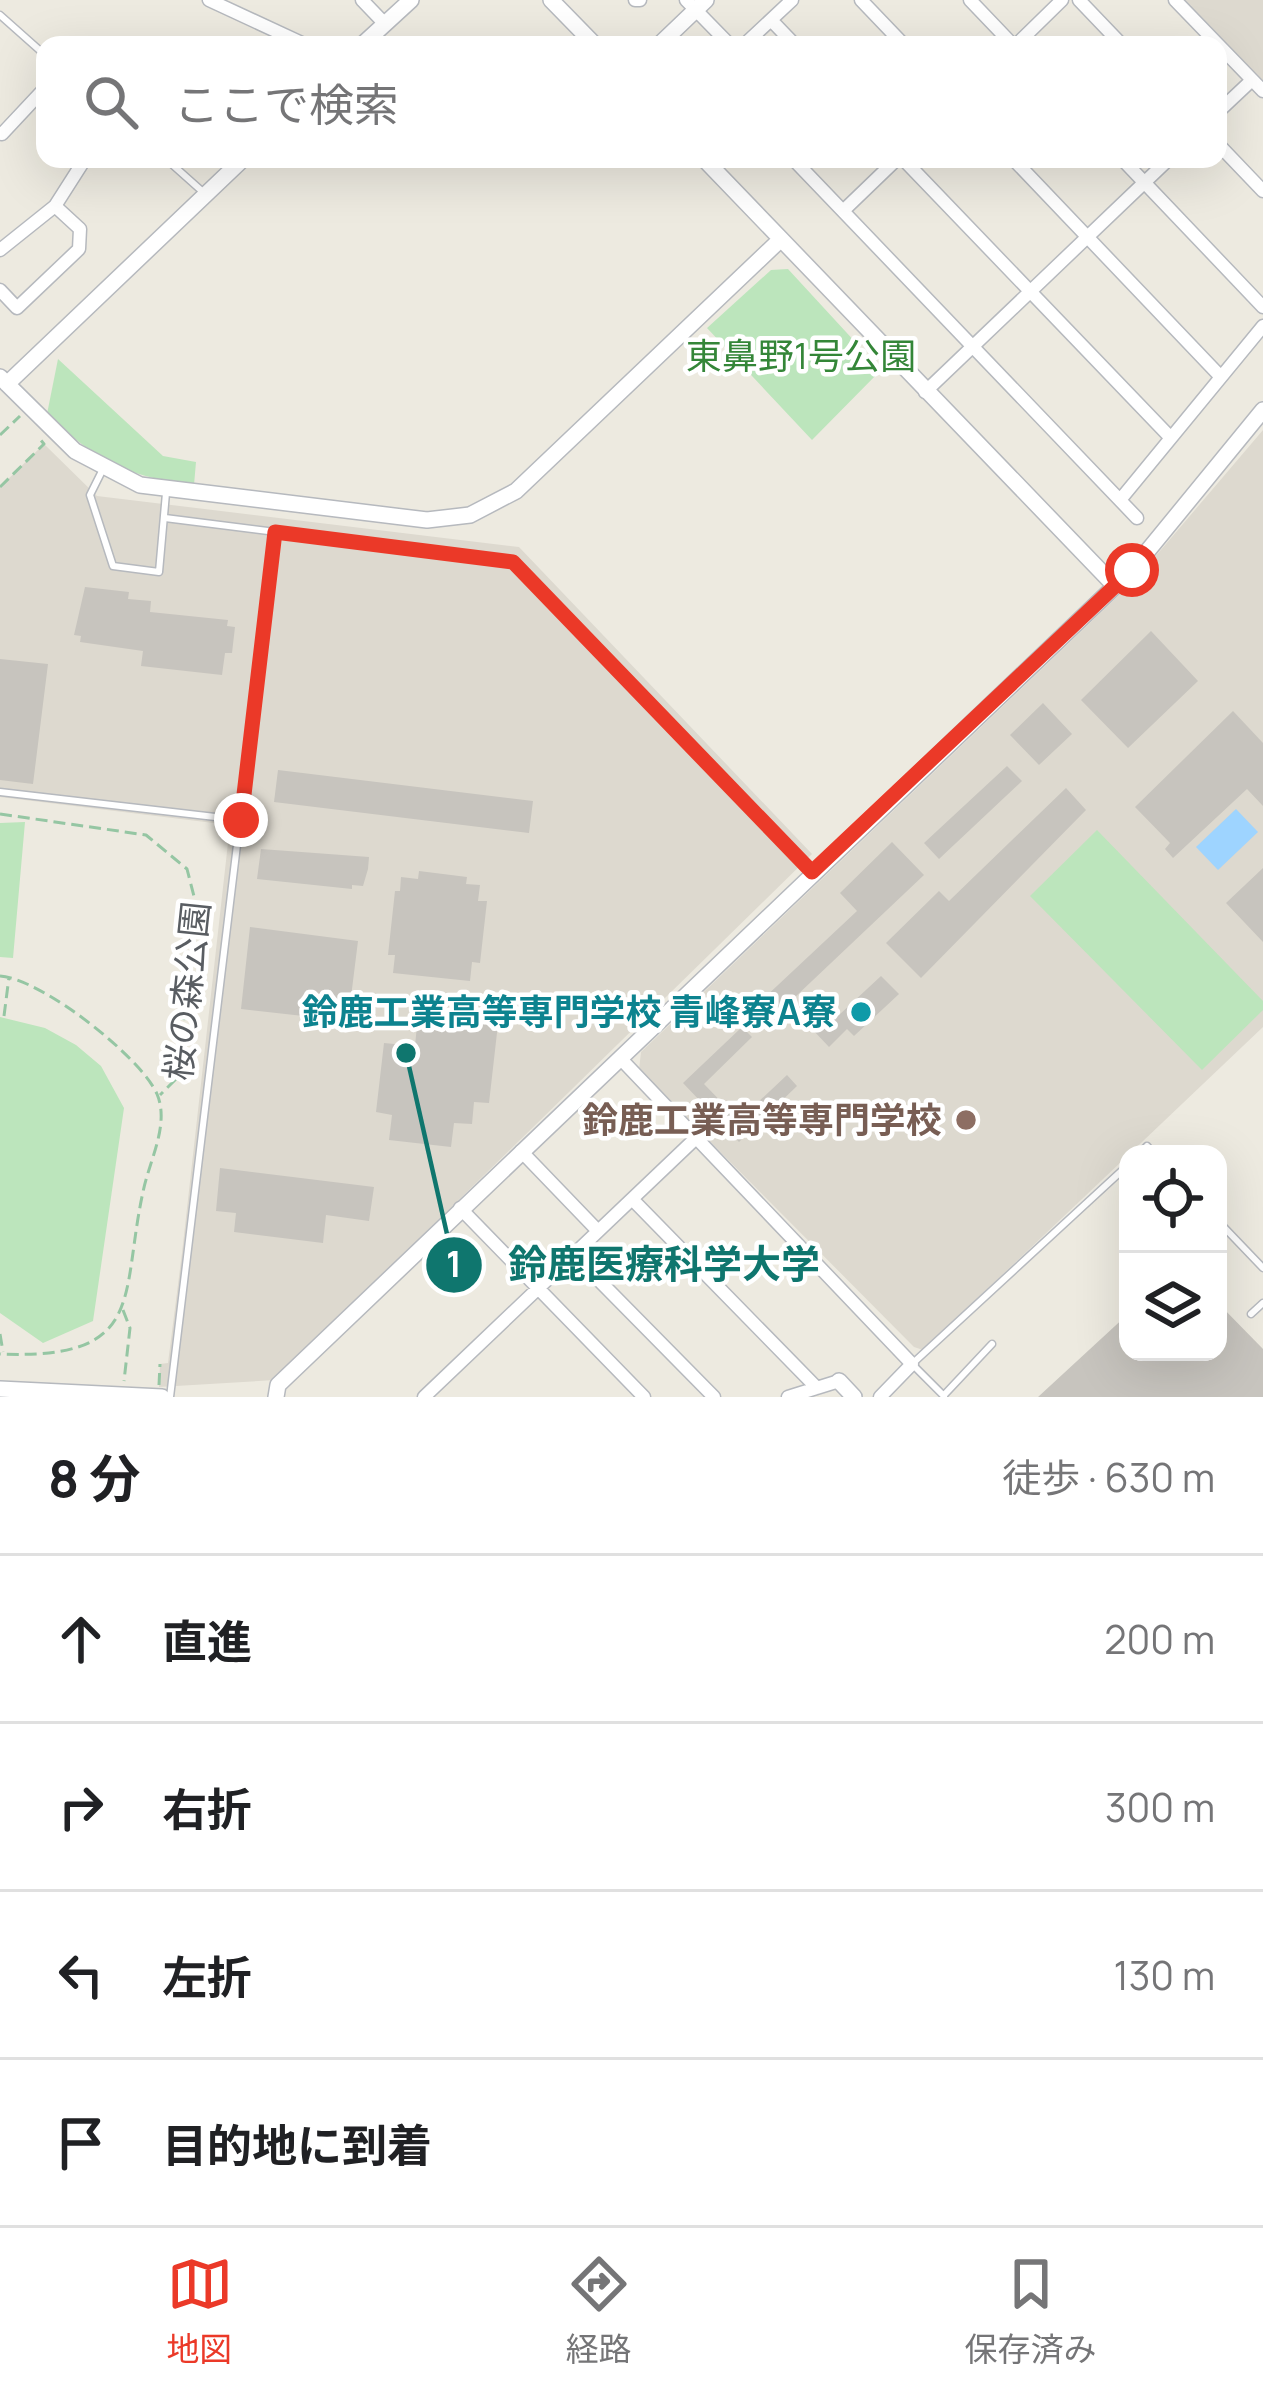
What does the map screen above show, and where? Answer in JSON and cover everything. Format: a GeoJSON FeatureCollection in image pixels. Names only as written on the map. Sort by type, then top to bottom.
{"type":"FeatureCollection","features":[{"type":"Feature","properties":{"kind":"street"},"geometry":{"type":"LineString","coordinates":[[209,0],[287,36]]}},
{"type":"Feature","properties":{"kind":"street"},"geometry":{"type":"LineString","coordinates":[[362,0],[385,24]]}},
{"type":"Feature","properties":{"kind":"street"},"geometry":{"type":"LineString","coordinates":[[372,36],[411,0]]}},
{"type":"Feature","properties":{"kind":"street"},"geometry":{"type":"LineString","coordinates":[[551,0],[586,36]]}},
{"type":"Feature","properties":{"kind":"street"},"geometry":{"type":"LineString","coordinates":[[754,36],[791,0]]}},
{"type":"Feature","properties":{"kind":"street"},"geometry":{"type":"LineString","coordinates":[[860,0],[895,36]]}},
{"type":"Feature","properties":{"kind":"street"},"geometry":{"type":"LineString","coordinates":[[970,0],[1005,36]]}},
{"type":"Feature","properties":{"kind":"street"},"geometry":{"type":"LineString","coordinates":[[1024,36],[1062,0]]}},
{"type":"Feature","properties":{"kind":"street"},"geometry":{"type":"LineString","coordinates":[[1079,0],[1113,36]]}},
{"type":"Feature","properties":{"kind":"street"},"geometry":{"type":"LineString","coordinates":[[1175,0],[1210,36]]}},
{"type":"Feature","properties":{"kind":"street"},"geometry":{"type":"LineString","coordinates":[[667,36],[696,3],[723,36]]}},
{"type":"Feature","properties":{"kind":"street"},"geometry":{"type":"LineString","coordinates":[[771,20],[786,36]]}},
{"type":"Feature","properties":{"kind":"street"},"geometry":{"type":"LineString","coordinates":[[1227,54],[1263,91]]}},
{"type":"Feature","properties":{"kind":"street"},"geometry":{"type":"LineString","coordinates":[[1227,104],[1252,80]]}},
{"type":"Feature","properties":{"kind":"street"},"geometry":{"type":"LineString","coordinates":[[2,134],[36,98]]}},
{"type":"Feature","properties":{"kind":"street"},"geometry":{"type":"LineString","coordinates":[[1227,153],[1263,191]]}},
{"type":"Feature","properties":{"kind":"street"},"geometry":{"type":"LineString","coordinates":[[0,250],[56,206],[80,168]]}},
{"type":"Feature","properties":{"kind":"street"},"geometry":{"type":"LineString","coordinates":[[234,168],[3,380],[75,451],[103,469],[166,490],[427,520],[481,511],[516,491],[781,238]]}},
{"type":"Feature","properties":{"kind":"street"},"geometry":{"type":"LineString","coordinates":[[713,168],[1115,586]]}},
{"type":"Feature","properties":{"kind":"street"},"geometry":{"type":"LineString","coordinates":[[802,168],[1137,518]]}},
{"type":"Feature","properties":{"kind":"street"},"geometry":{"type":"LineString","coordinates":[[843,211],[890,168]]}},
{"type":"Feature","properties":{"kind":"street"},"geometry":{"type":"LineString","coordinates":[[909,168],[1170,437]]}},
{"type":"Feature","properties":{"kind":"street"},"geometry":{"type":"LineString","coordinates":[[1022,168],[1220,376]]}},
{"type":"Feature","properties":{"kind":"street"},"geometry":{"type":"LineString","coordinates":[[1130,168],[1263,307]]}},
{"type":"Feature","properties":{"kind":"street"},"geometry":{"type":"LineString","coordinates":[[925,392],[1160,168]]}},
{"type":"Feature","properties":{"kind":"street"},"geometry":{"type":"LineString","coordinates":[[0,290],[17,308],[79,249],[80,230],[56,206]]}},
{"type":"Feature","properties":{"kind":"street"},"geometry":{"type":"LineString","coordinates":[[1120,500],[1263,326]]}},
{"type":"Feature","properties":{"kind":"street"},"geometry":{"type":"LineString","coordinates":[[276,1397],[278,1385],[460,1208],[1115,586],[1263,410]]}},
{"type":"Feature","properties":{"kind":"street"},"geometry":{"type":"LineString","coordinates":[[620,1058],[912,1364],[880,1397]]}},
{"type":"Feature","properties":{"kind":"street"},"geometry":{"type":"LineString","coordinates":[[424,1397],[696,1138]]}},
{"type":"Feature","properties":{"kind":"street"},"geometry":{"type":"LineString","coordinates":[[521,1150],[598,1231]]}},
{"type":"Feature","properties":{"kind":"street"},"geometry":{"type":"LineString","coordinates":[[632,1199],[817,1388]]}},
{"type":"Feature","properties":{"kind":"street"},"geometry":{"type":"LineString","coordinates":[[460,1208],[644,1397]]}},
{"type":"Feature","properties":{"kind":"street"},"geometry":{"type":"LineString","coordinates":[[573,1254],[714,1397]]}},
{"type":"Feature","properties":{"kind":"street"},"geometry":{"type":"LineString","coordinates":[[788,1397],[838,1381],[854,1397]]}},
{"type":"Feature","properties":{"kind":"street"},"geometry":{"type":"LineString","coordinates":[[0,1389],[164,1394]]}},
{"type":"Feature","properties":{"kind":"lane"},"geometry":{"type":"LineString","coordinates":[[0,14],[36,47]]}},
{"type":"Feature","properties":{"kind":"lane"},"geometry":{"type":"LineString","coordinates":[[176,168],[206,195]]}},
{"type":"Feature","properties":{"kind":"lane"},"geometry":{"type":"LineString","coordinates":[[103,469],[90,495],[113,566],[159,572],[166,490]]}},
{"type":"Feature","properties":{"kind":"lane"},"geometry":{"type":"LineString","coordinates":[[165,518],[513,562],[812,872]]}},
{"type":"Feature","properties":{"kind":"lane"},"geometry":{"type":"LineString","coordinates":[[164,1394],[275,532]]}},
{"type":"Feature","properties":{"kind":"lane"},"geometry":{"type":"LineString","coordinates":[[0,792],[241,820]]}},
{"type":"Feature","properties":{"kind":"lane"},"geometry":{"type":"LineString","coordinates":[[992,1344],[944,1396],[912,1364],[1119,1173]]}},
{"type":"Feature","properties":{"kind":"lane"},"geometry":{"type":"LineString","coordinates":[[1227,1230],[1263,1268]]}},
{"type":"Feature","properties":{"kind":"lane"},"geometry":{"type":"LineString","coordinates":[[1251,1314],[1263,1303]]}},
{"type":"Feature","properties":{"kind":"path"},"geometry":{"type":"LineString","coordinates":[[0,487],[44,444],[7,405]]}},
{"type":"Feature","properties":{"kind":"path"},"geometry":{"type":"LineString","coordinates":[[0,435],[20,416]]}},
{"type":"Feature","properties":{"kind":"path"},"geometry":{"type":"LineString","coordinates":[[0,814],[80,830],[146,835],[187,869],[197,908],[177,1078],[158,1096]]}},
{"type":"Feature","properties":{"kind":"path"},"geometry":{"type":"LineString","coordinates":[[0,976],[28,981],[65,1002],[147,1076],[158,1096],[162,1118],[142,1196],[133,1280],[123,1310],[93,1339],[64,1350],[2,1354],[0,1334]]}},
{"type":"Feature","properties":{"kind":"path"},"geometry":{"type":"LineString","coordinates":[[4,1016],[9,977]]}},
{"type":"Feature","properties":{"kind":"path"},"geometry":{"type":"LineString","coordinates":[[123,1310],[130,1328],[123,1395]]}},
{"type":"Feature","properties":{"kind":"path"},"geometry":{"type":"LineString","coordinates":[[164,1394],[160,1364],[167,1364]]}},
{"type":"Feature","properties":{"kind":"shaded area"},"geometry":{"type":"Polygon","coordinates":[[[1184,0],[1263,0],[1263,82],[1227,45],[1227,36],[1219,36],[1184,0]]]}},
{"type":"Feature","properties":{"kind":"shaded area","name":"鈴鹿工業高等専門学校"},"geometry":{"type":"Polygon","coordinates":[[[1263,430],[1263,1027],[1139,1145],[1119,1145],[1119,1164],[923,1350],[914,1347],[639,1070],[641,1052],[1137,578],[1263,430]]]}},
{"type":"Feature","properties":{"kind":"shaded area"},"geometry":{"type":"Polygon","coordinates":[[[44,444],[97,496],[519,547],[812,854],[275,1380],[159,1387],[160,1364],[168,1363],[182,1253],[230,825],[0,797],[0,487],[44,444]]]}},
{"type":"Feature","properties":{"kind":"green space","name":"東鼻野1号公園"},"geometry":{"type":"Polygon","coordinates":[[[788,269],[881,370],[812,440],[707,328],[771,270],[788,269]]]}},
{"type":"Feature","properties":{"kind":"green space"},"geometry":{"type":"Polygon","coordinates":[[[58,359],[163,456],[196,462],[194,485],[113,464],[47,414],[58,359]]]}},
{"type":"Feature","properties":{"kind":"green space"},"geometry":{"type":"Polygon","coordinates":[[[25,822],[13,958],[0,957],[0,823],[25,822]]]}},
{"type":"Feature","properties":{"kind":"green space"},"geometry":{"type":"Polygon","coordinates":[[[1097,830],[1263,1001],[1263,1010],[1202,1070],[1030,896],[1097,830]]]}},
{"type":"Feature","properties":{"kind":"green space"},"geometry":{"type":"Polygon","coordinates":[[[0,1017],[45,1028],[76,1045],[101,1066],[124,1108],[93,1321],[43,1343],[0,1313],[0,1017]]]}},
{"type":"Feature","properties":{"kind":"water"},"geometry":{"type":"Polygon","coordinates":[[[1236,809],[1258,832],[1218,870],[1196,847],[1236,809]]]}},
{"type":"Feature","properties":{"kind":"building"},"geometry":{"type":"Polygon","coordinates":[[[85,587],[129,592],[128,599],[151,601],[150,612],[228,620],[227,626],[235,627],[232,653],[225,653],[222,675],[141,666],[143,651],[80,642],[81,636],[74,635],[85,587]]]}},
{"type":"Feature","properties":{"kind":"building"},"geometry":{"type":"Polygon","coordinates":[[[1151,631],[1198,681],[1128,748],[1081,700],[1151,631]]]}},
{"type":"Feature","properties":{"kind":"building"},"geometry":{"type":"Polygon","coordinates":[[[0,659],[48,664],[33,784],[0,780],[0,659]]]}},
{"type":"Feature","properties":{"kind":"building"},"geometry":{"type":"Polygon","coordinates":[[[1043,703],[1072,734],[1039,765],[1010,735],[1043,703]]]}},
{"type":"Feature","properties":{"kind":"building"},"geometry":{"type":"Polygon","coordinates":[[[1233,711],[1263,743],[1263,806],[1247,789],[1173,858],[1165,849],[1170,843],[1135,807],[1233,711]]]}},
{"type":"Feature","properties":{"kind":"building"},"geometry":{"type":"Polygon","coordinates":[[[1007,766],[1022,781],[939,859],[924,843],[1007,766]]]}},
{"type":"Feature","properties":{"kind":"building"},"geometry":{"type":"Polygon","coordinates":[[[278,770],[533,801],[529,833],[274,802],[278,770]]]}},
{"type":"Feature","properties":{"kind":"building"},"geometry":{"type":"Polygon","coordinates":[[[1066,788],[1086,810],[921,978],[886,943],[939,891],[949,901],[1066,788]]]}},
{"type":"Feature","properties":{"kind":"building"},"geometry":{"type":"Polygon","coordinates":[[[892,842],[924,875],[775,1016],[761,1001],[857,911],[840,893],[892,842]]]}},
{"type":"Feature","properties":{"kind":"building"},"geometry":{"type":"Polygon","coordinates":[[[261,849],[369,857],[368,869],[363,886],[352,885],[352,889],[257,879],[261,849]]]}},
{"type":"Feature","properties":{"kind":"building"},"geometry":{"type":"Polygon","coordinates":[[[1263,868],[1263,942],[1226,903],[1263,868]]]}},
{"type":"Feature","properties":{"kind":"building"},"geometry":{"type":"Polygon","coordinates":[[[419,871],[467,877],[466,884],[480,885],[478,901],[487,901],[480,963],[472,962],[470,981],[393,973],[395,955],[388,955],[395,891],[400,891],[401,877],[418,879],[419,871]]]}},
{"type":"Feature","properties":{"kind":"building"},"geometry":{"type":"Polygon","coordinates":[[[250,927],[358,941],[348,1021],[241,1009],[250,927]]]}},
{"type":"Feature","properties":{"kind":"building","name":"鈴鹿工業高等専門学校 青峰寮A寮"},"geometry":{"type":"Polygon","coordinates":[[[881,976],[899,994],[854,1036],[847,1029],[829,1047],[812,1029],[834,1009],[839,1015],[881,976]]]}},
{"type":"Feature","properties":{"kind":"building"},"geometry":{"type":"Polygon","coordinates":[[[418,1015],[498,1024],[489,1103],[474,1102],[472,1124],[454,1123],[451,1147],[389,1140],[392,1115],[376,1112],[384,1043],[415,1046],[418,1015]]]}},
{"type":"Feature","properties":{"kind":"building"},"geometry":{"type":"Polygon","coordinates":[[[742,1027],[752,1037],[704,1084],[739,1120],[787,1075],[797,1086],[739,1142],[683,1083],[742,1027]]]}},
{"type":"Feature","properties":{"kind":"building"},"geometry":{"type":"Polygon","coordinates":[[[220,1168],[374,1187],[369,1221],[326,1215],[323,1243],[234,1232],[236,1213],[216,1211],[220,1168]]]}},
{"type":"Feature","properties":{"kind":"building"},"geometry":{"type":"Polygon","coordinates":[[[1227,1312],[1263,1349],[1263,1397],[1038,1397],[1119,1322],[1119,1361],[1227,1361],[1227,1312]]]}},
{"type":"Feature","properties":{"kind":"place","name":"鈴鹿工業高等専門学校 青峰寮A寮"},"geometry":{"type":"Point","coordinates":[861,1012]}},
{"type":"Feature","properties":{"kind":"place","name":"鈴鹿医療科学大学"},"geometry":{"type":"Point","coordinates":[406,1053]}},
{"type":"Feature","properties":{"kind":"place","name":"鈴鹿工業高等専門学校"},"geometry":{"type":"Point","coordinates":[966,1120]}},
{"type":"Feature","properties":{"kind":"route"},"geometry":{"type":"LineString","coordinates":[[241,820],[275,532],[513,562],[812,872],[1132,570]]}}]}
